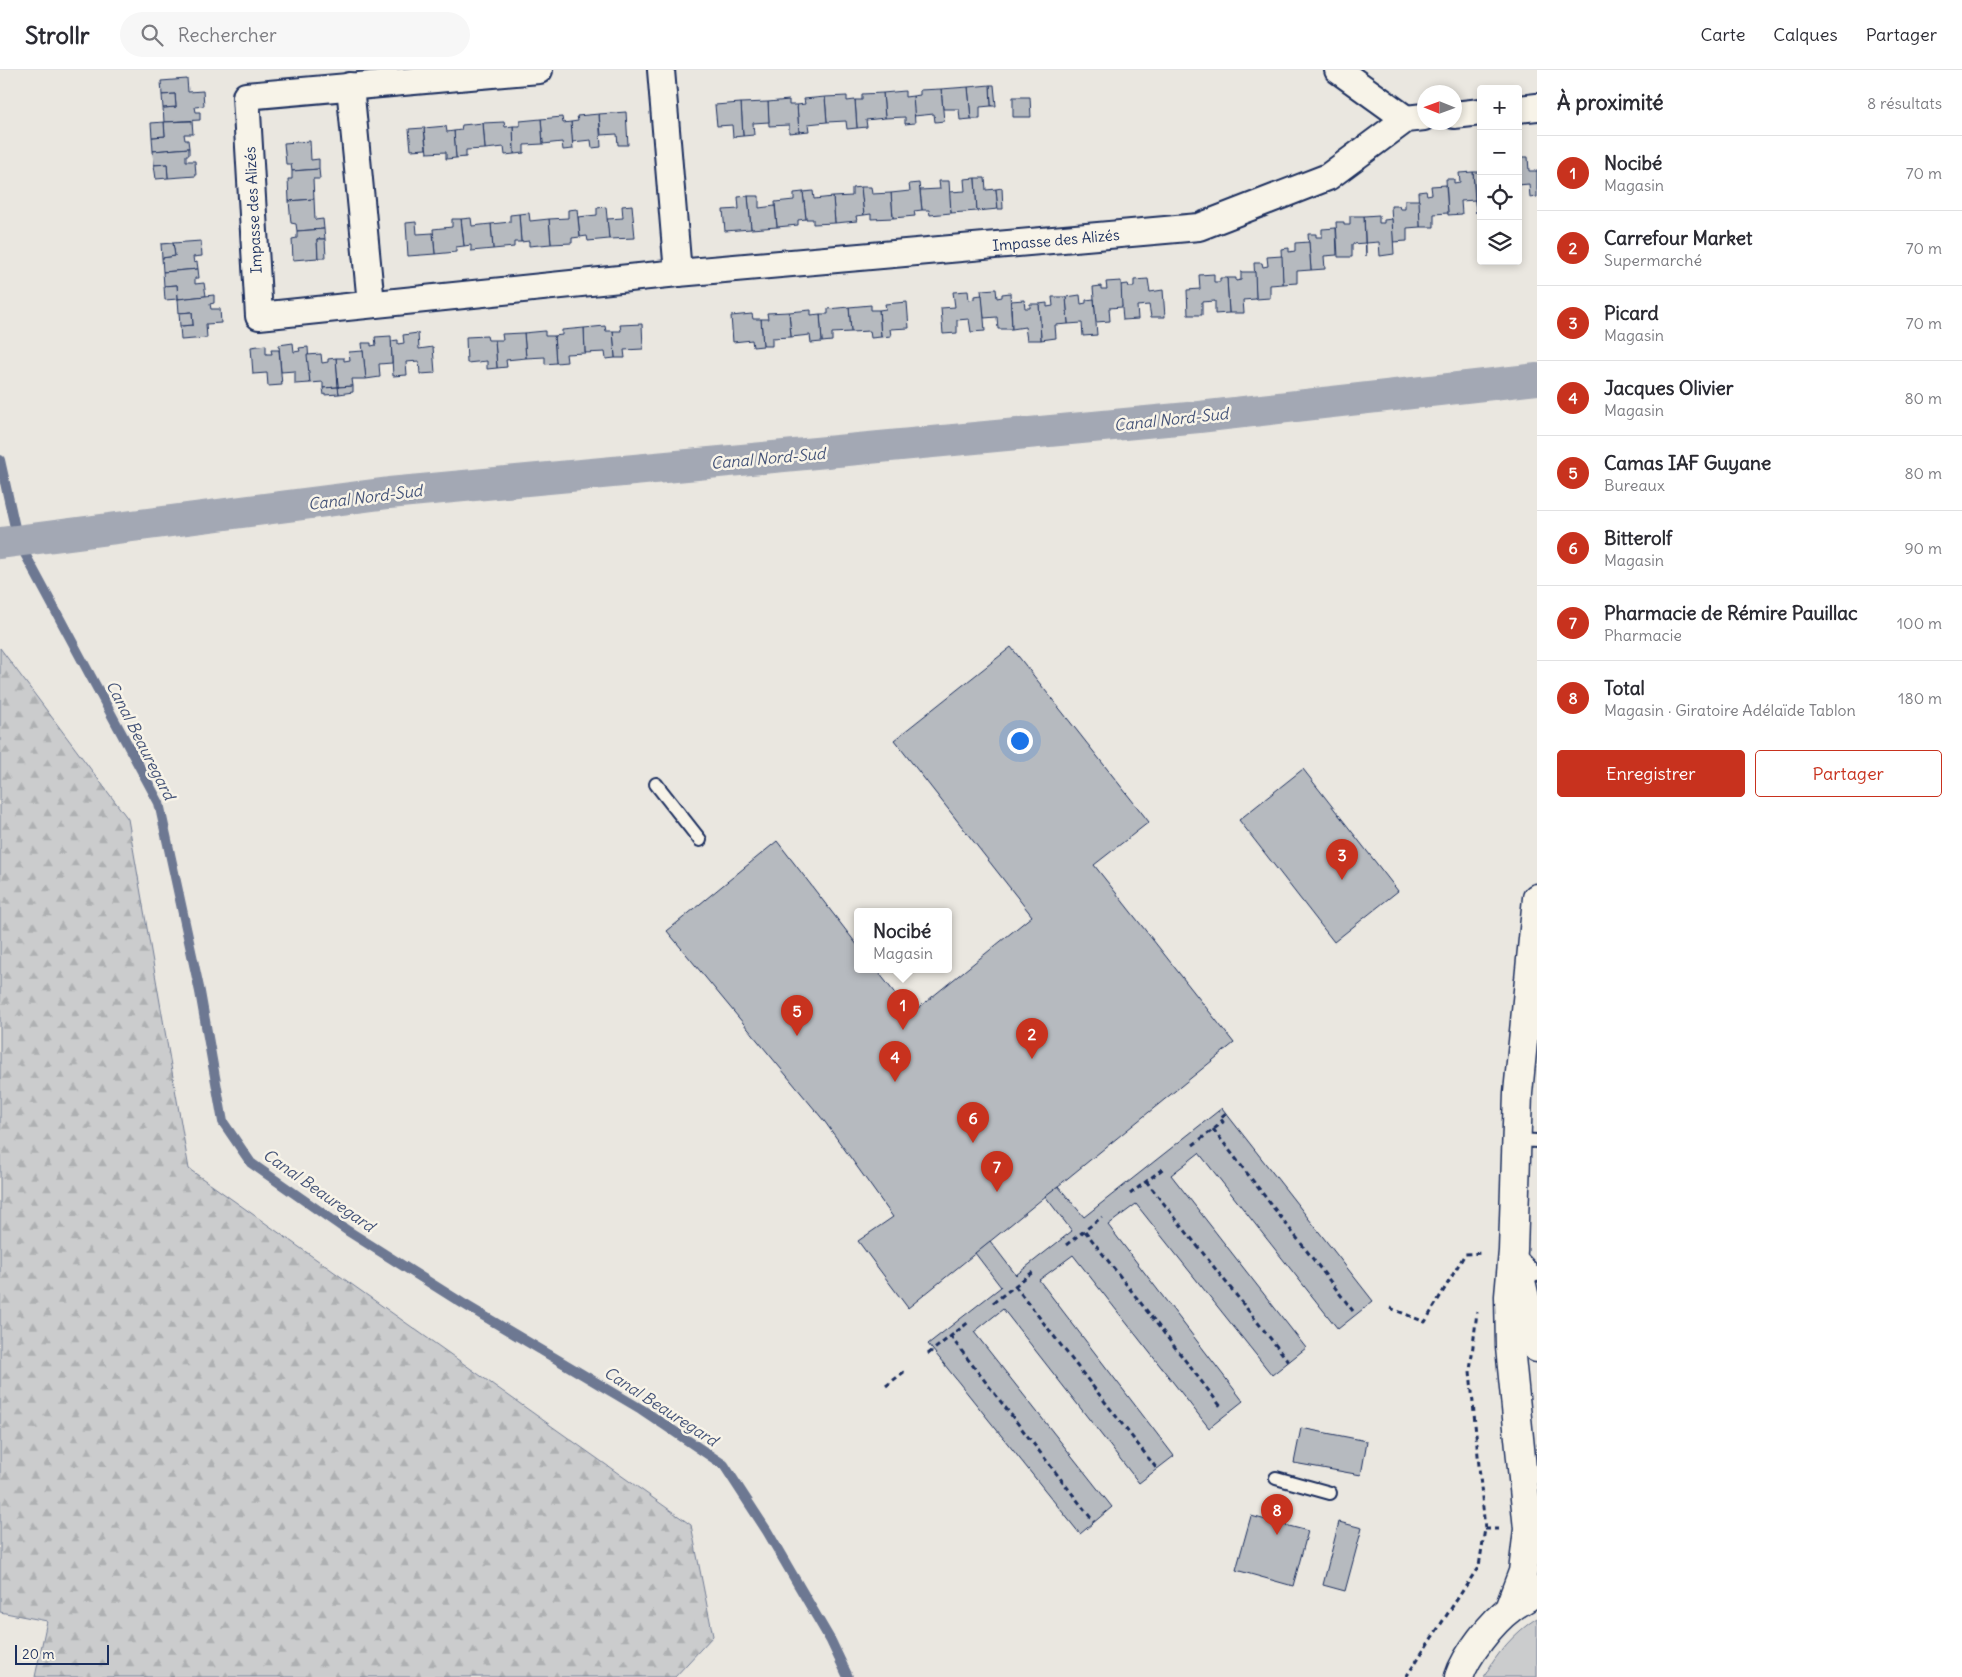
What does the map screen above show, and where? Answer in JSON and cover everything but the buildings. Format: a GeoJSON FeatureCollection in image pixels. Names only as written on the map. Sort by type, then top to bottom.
{"type":"FeatureCollection","features":[{"type":"Feature","properties":{"kind":"main road"},"geometry":{"type":"LineString","coordinates":[[1509,1609],[1523,1572],[1528,1529],[1510,1347],[1509,1296],[1527,1140],[1518,1093],[1532,994],[1537,898]]}},
{"type":"Feature","properties":{"kind":"main road"},"geometry":{"type":"LineString","coordinates":[[1514,1250],[1537,1348]]}},
{"type":"Feature","properties":{"kind":"main road"},"geometry":{"type":"LineString","coordinates":[[1459,1677],[1462,1667],[1480,1641],[1509,1609],[1537,1591]]}},
{"type":"Feature","properties":{"kind":"street","name":"Impasse des Alizés"},"geometry":{"type":"LineString","coordinates":[[539,70],[246,96],[259,316],[678,273],[1199,227],[1328,177],[1415,118],[1338,70]]}},
{"type":"Feature","properties":{"kind":"street"},"geometry":{"type":"LineString","coordinates":[[661,70],[678,273]]}},
{"type":"Feature","properties":{"kind":"street"},"geometry":{"type":"LineString","coordinates":[[350,86],[371,304]]}},
{"type":"Feature","properties":{"kind":"street"},"geometry":{"type":"LineString","coordinates":[[1522,109],[1537,107]]}},
{"type":"Feature","properties":{"kind":"street"},"geometry":{"type":"LineString","coordinates":[[1462,114],[1477,112]]}},
{"type":"Feature","properties":{"kind":"lane"},"geometry":{"type":"LineString","coordinates":[[656,784],[700,840]]}},
{"type":"Feature","properties":{"kind":"lane"},"geometry":{"type":"LineString","coordinates":[[1514,1250],[1537,1275]]}},
{"type":"Feature","properties":{"kind":"lane"},"geometry":{"type":"LineString","coordinates":[[1276,1478],[1330,1493]]}},
{"type":"Feature","properties":{"kind":"path"},"geometry":{"type":"LineString","coordinates":[[1192,1144],[1223,1122],[1220,1118],[1226,1113]]}},
{"type":"Feature","properties":{"kind":"path"},"geometry":{"type":"LineString","coordinates":[[1213,1129],[1353,1311]]}},
{"type":"Feature","properties":{"kind":"path"},"geometry":{"type":"LineString","coordinates":[[1130,1194],[1164,1166]]}},
{"type":"Feature","properties":{"kind":"path"},"geometry":{"type":"LineString","coordinates":[[1146,1181],[1289,1362]]}},
{"type":"Feature","properties":{"kind":"path"},"geometry":{"type":"LineString","coordinates":[[1066,1245],[1102,1217]]}},
{"type":"Feature","properties":{"kind":"path"},"geometry":{"type":"LineString","coordinates":[[1085,1230],[1222,1408]]}},
{"type":"Feature","properties":{"kind":"path"},"geometry":{"type":"LineString","coordinates":[[1390,1308],[1425,1322],[1465,1254],[1484,1253],[1483,1262]]}},
{"type":"Feature","properties":{"kind":"path"},"geometry":{"type":"LineString","coordinates":[[993,1303],[1034,1271]]}},
{"type":"Feature","properties":{"kind":"path"},"geometry":{"type":"LineString","coordinates":[[1015,1286],[1157,1469]]}},
{"type":"Feature","properties":{"kind":"path"},"geometry":{"type":"LineString","coordinates":[[1406,1677],[1479,1566],[1485,1529],[1470,1371],[1478,1302]]}},
{"type":"Feature","properties":{"kind":"path"},"geometry":{"type":"LineString","coordinates":[[928,1354],[970,1321]]}},
{"type":"Feature","properties":{"kind":"path"},"geometry":{"type":"LineString","coordinates":[[950,1336],[1094,1522]]}},
{"type":"Feature","properties":{"kind":"path"},"geometry":{"type":"LineString","coordinates":[[886,1386],[905,1371]]}},
{"type":"Feature","properties":{"kind":"green space"},"geometry":{"type":"Polygon","coordinates":[[[0,648],[128,819],[189,1169],[691,1525],[713,1636],[675,1677],[35,1677],[47,1621],[0,1612],[0,648]]]}},
{"type":"Feature","properties":{"kind":"green space"},"geometry":{"type":"Polygon","coordinates":[[[1537,1618],[1537,1677],[1484,1677],[1494,1660],[1507,1644],[1537,1618]]]}},
{"type":"Feature","properties":{"kind":"waterway","name":"Canal Nord-Sud"},"geometry":{"type":"LineString","coordinates":[[0,543],[389,493],[1199,417],[1537,379]]}},
{"type":"Feature","properties":{"kind":"waterway","name":"Canal Beauregard"},"geometry":{"type":"LineString","coordinates":[[0,460],[18,541],[159,803],[200,992],[223,1122],[251,1163],[348,1231],[462,1303],[641,1409],[724,1465],[767,1531],[831,1641],[848,1677]]}},
{"type":"Feature","properties":{"kind":"place","name":"Picard"},"geometry":{"type":"Point","coordinates":[1342,880]}},
{"type":"Feature","properties":{"kind":"place","name":"Nocibé"},"geometry":{"type":"Point","coordinates":[903,1030]}},
{"type":"Feature","properties":{"kind":"place","name":"Camas IAF Guyane"},"geometry":{"type":"Point","coordinates":[797,1036]}},
{"type":"Feature","properties":{"kind":"place","name":"Carrefour Market"},"geometry":{"type":"Point","coordinates":[1032,1059]}},
{"type":"Feature","properties":{"kind":"place","name":"Jacques Olivier"},"geometry":{"type":"Point","coordinates":[895,1082]}},
{"type":"Feature","properties":{"kind":"place","name":"Bitterolf"},"geometry":{"type":"Point","coordinates":[973,1143]}},
{"type":"Feature","properties":{"kind":"place","name":"Pharmacie de Rémire Pauillac"},"geometry":{"type":"Point","coordinates":[997,1192]}},
{"type":"Feature","properties":{"kind":"place","name":"Total"},"geometry":{"type":"Point","coordinates":[1277,1535]}}]}
